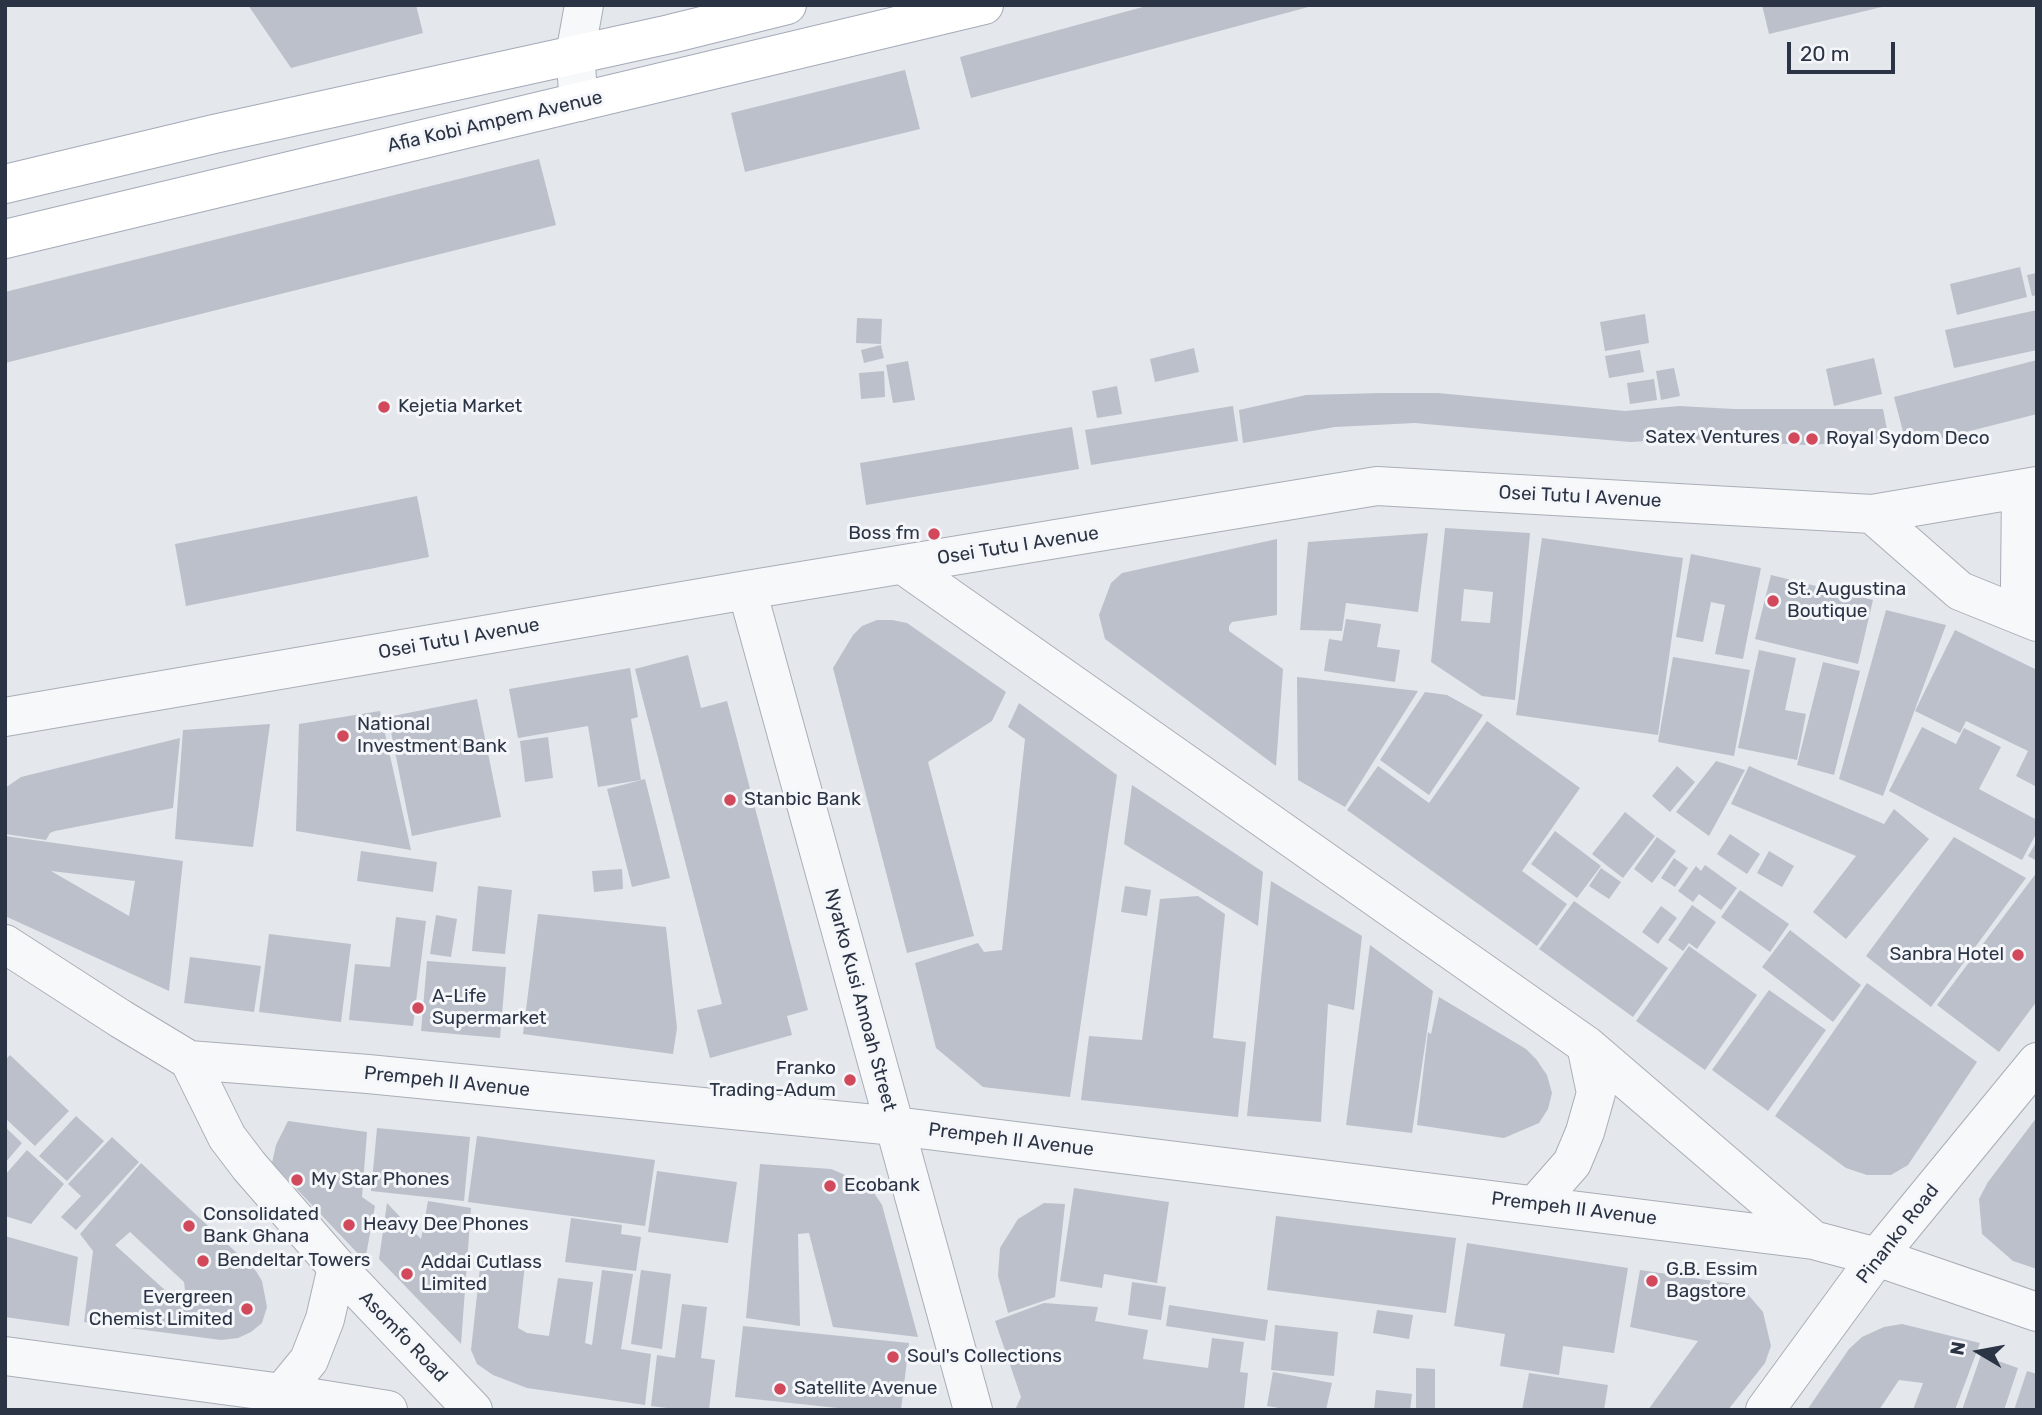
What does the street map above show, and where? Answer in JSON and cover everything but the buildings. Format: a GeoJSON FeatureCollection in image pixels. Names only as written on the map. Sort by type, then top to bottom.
{"type":"FeatureCollection","features":[{"type":"Feature","properties":{"kind":"main road"},"geometry":{"type":"LineString","coordinates":[[5,184],[214,134],[788,5]]}},
{"type":"Feature","properties":{"kind":"main road","name":"Afia Kobi Ampem Avenue"},"geometry":{"type":"LineString","coordinates":[[5,239],[984,5]]}},
{"type":"Feature","properties":{"kind":"street"},"geometry":{"type":"LineString","coordinates":[[579,102],[575,55],[584,5]]}},
{"type":"Feature","properties":{"kind":"street","name":"Osei Tutu I Avenue"},"geometry":{"type":"LineString","coordinates":[[5,717],[1377,486],[1872,513],[2029,487]]}},
{"type":"Feature","properties":{"kind":"street"},"geometry":{"type":"LineString","coordinates":[[2029,487],[2020,585],[2030,612],[2037,621]]}},
{"type":"Feature","properties":{"kind":"street"},"geometry":{"type":"LineString","coordinates":[[1872,513],[1960,591],[2037,621]]}},
{"type":"Feature","properties":{"kind":"street"},"geometry":{"type":"LineString","coordinates":[[903,565],[1586,1045],[1813,1240]]}},
{"type":"Feature","properties":{"kind":"street","name":"Nyarko Kusi Amoah Street"},"geometry":{"type":"LineString","coordinates":[[747,590],[973,1410]]}},
{"type":"Feature","properties":{"kind":"street","name":"Prempeh II Avenue"},"geometry":{"type":"LineString","coordinates":[[5,944],[121,1020],[189,1060],[368,1074],[895,1126],[1813,1240],[1877,1257],[2037,1312]]}},
{"type":"Feature","properties":{"kind":"street"},"geometry":{"type":"LineString","coordinates":[[1536,1205],[1572,1163],[1585,1132],[1596,1093],[1586,1045]]}},
{"type":"Feature","properties":{"kind":"street","name":"Asomfo Road"},"geometry":{"type":"LineString","coordinates":[[189,1060],[227,1137],[248,1166],[337,1267],[473,1410]]}},
{"type":"Feature","properties":{"kind":"street","name":"Pinanko Road"},"geometry":{"type":"LineString","coordinates":[[1765,1410],[1877,1257],[2037,1062]]}},
{"type":"Feature","properties":{"kind":"street"},"geometry":{"type":"LineString","coordinates":[[282,1393],[309,1360],[325,1319],[337,1267]]}},
{"type":"Feature","properties":{"kind":"street"},"geometry":{"type":"LineString","coordinates":[[5,1356],[282,1393],[372,1409]]}},
{"type":"Feature","properties":{"kind":"street"},"geometry":{"type":"LineString","coordinates":[[163,1377],[189,1410]]}},
{"type":"Feature","properties":{"kind":"place","name":"Kejetia Market"},"geometry":{"type":"Point","coordinates":[384,407]}},
{"type":"Feature","properties":{"kind":"place","name":"Satex Ventures"},"geometry":{"type":"Point","coordinates":[1794,438]}},
{"type":"Feature","properties":{"kind":"place","name":"Royal Sydom Deco"},"geometry":{"type":"Point","coordinates":[1812,439]}},
{"type":"Feature","properties":{"kind":"place","name":"Boss fm"},"geometry":{"type":"Point","coordinates":[934,534]}},
{"type":"Feature","properties":{"kind":"place","name":"St. Augustina Boutique"},"geometry":{"type":"Point","coordinates":[1773,601]}},
{"type":"Feature","properties":{"kind":"place","name":"National Investment Bank"},"geometry":{"type":"Point","coordinates":[343,736]}},
{"type":"Feature","properties":{"kind":"place","name":"Stanbic Bank"},"geometry":{"type":"Point","coordinates":[730,800]}},
{"type":"Feature","properties":{"kind":"place","name":"Sanbra Hotel"},"geometry":{"type":"Point","coordinates":[2018,955]}},
{"type":"Feature","properties":{"kind":"place","name":"A-Life Supermarket"},"geometry":{"type":"Point","coordinates":[418,1008]}},
{"type":"Feature","properties":{"kind":"place","name":"Franko Trading-Adum"},"geometry":{"type":"Point","coordinates":[850,1080]}},
{"type":"Feature","properties":{"kind":"place","name":"My Star Phones"},"geometry":{"type":"Point","coordinates":[297,1180]}},
{"type":"Feature","properties":{"kind":"place","name":"Ecobank"},"geometry":{"type":"Point","coordinates":[830,1186]}},
{"type":"Feature","properties":{"kind":"place","name":"Heavy Dee Phones"},"geometry":{"type":"Point","coordinates":[349,1225]}},
{"type":"Feature","properties":{"kind":"place","name":"Consolidated Bank Ghana"},"geometry":{"type":"Point","coordinates":[189,1226]}},
{"type":"Feature","properties":{"kind":"place","name":"Bendeltar Towers"},"geometry":{"type":"Point","coordinates":[203,1261]}},
{"type":"Feature","properties":{"kind":"place","name":"Addai Cutlass Limited"},"geometry":{"type":"Point","coordinates":[407,1274]}},
{"type":"Feature","properties":{"kind":"place","name":"G.B. Essim Bagstore"},"geometry":{"type":"Point","coordinates":[1652,1281]}},
{"type":"Feature","properties":{"kind":"place","name":"Evergreen Chemist Limited"},"geometry":{"type":"Point","coordinates":[247,1309]}},
{"type":"Feature","properties":{"kind":"place","name":"Soul's Collections"},"geometry":{"type":"Point","coordinates":[893,1357]}},
{"type":"Feature","properties":{"kind":"place","name":"Satellite Avenue"},"geometry":{"type":"Point","coordinates":[780,1389]}}]}
